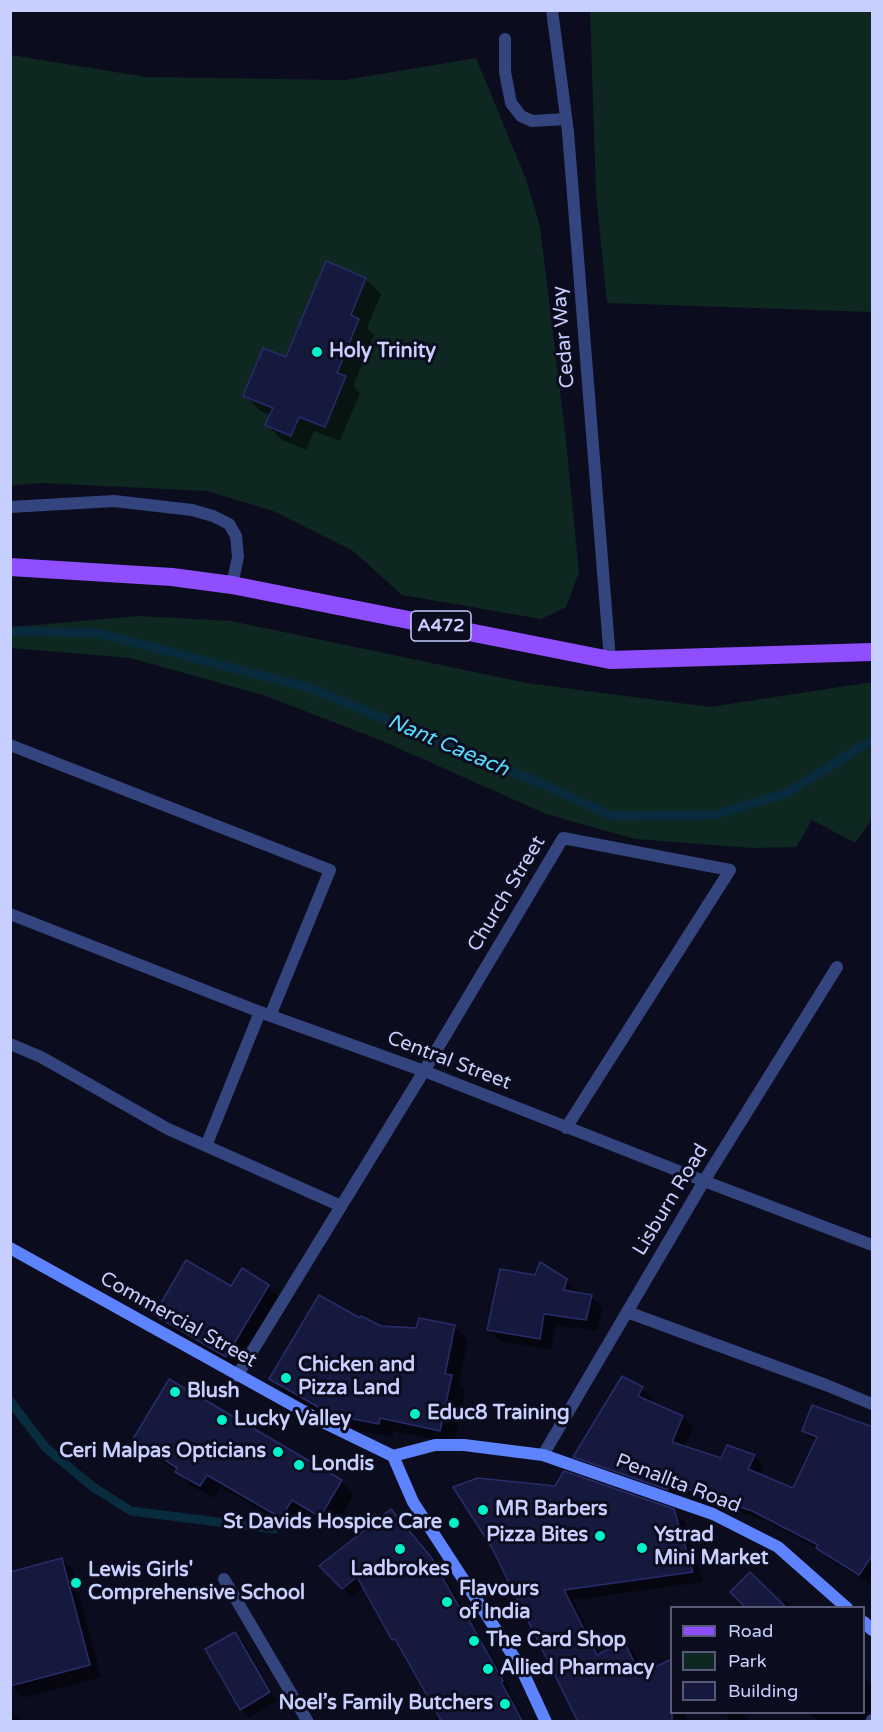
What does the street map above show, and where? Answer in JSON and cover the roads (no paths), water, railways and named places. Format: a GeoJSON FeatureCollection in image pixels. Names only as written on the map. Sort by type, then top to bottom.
{"type":"FeatureCollection","features":[{"type":"Feature","properties":{"kind":"main road","name":"A472"},"geometry":{"type":"LineString","coordinates":[[10,567],[172,577],[232,585],[610,660],[873,652]]}},
{"type":"Feature","properties":{"kind":"street","name":"Cedar Way"},"geometry":{"type":"LineString","coordinates":[[552,10],[566,119],[610,660]]}},
{"type":"Feature","properties":{"kind":"street"},"geometry":{"type":"LineString","coordinates":[[505,39],[505,72],[509,93],[511,103],[520,116],[532,122],[566,119]]}},
{"type":"Feature","properties":{"kind":"street"},"geometry":{"type":"LineString","coordinates":[[10,507],[114,501],[192,510],[213,516],[229,524],[236,536],[238,557],[232,585]]}},
{"type":"Feature","properties":{"kind":"street"},"geometry":{"type":"LineString","coordinates":[[10,745],[330,870],[206,1146]]}},
{"type":"Feature","properties":{"kind":"street","name":"Church Street"},"geometry":{"type":"LineString","coordinates":[[237,1376],[424,1071],[563,838],[730,870],[566,1128]]}},
{"type":"Feature","properties":{"kind":"street","name":"Central Street"},"geometry":{"type":"LineString","coordinates":[[10,914],[265,1014],[424,1071],[566,1128],[873,1245]]}},
{"type":"Feature","properties":{"kind":"street","name":"Lisburn Road"},"geometry":{"type":"LineString","coordinates":[[543,1455],[704,1181],[837,967]]}},
{"type":"Feature","properties":{"kind":"street"},"geometry":{"type":"LineString","coordinates":[[10,1044],[41,1056],[168,1129],[341,1206]]}},
{"type":"Feature","properties":{"kind":"street","name":"Commercial Street"},"geometry":{"type":"LineString","coordinates":[[10,1248],[237,1376],[393,1456]]}},
{"type":"Feature","properties":{"kind":"street"},"geometry":{"type":"LineString","coordinates":[[627,1312],[873,1404]]}},
{"type":"Feature","properties":{"kind":"street","name":"Penallta Road"},"geometry":{"type":"LineString","coordinates":[[393,1456],[435,1445],[543,1455],[713,1514],[778,1547],[845,1606]]}},
{"type":"Feature","properties":{"kind":"street"},"geometry":{"type":"LineString","coordinates":[[393,1456],[412,1502],[521,1668],[546,1722]]}},
{"type":"Feature","properties":{"kind":"street"},"geometry":{"type":"LineString","coordinates":[[224,1579],[308,1722]]}},
{"type":"Feature","properties":{"kind":"waterway","name":"Nant Caeach"},"geometry":{"type":"LineString","coordinates":[[10,631],[97,633],[310,688],[547,786],[612,816],[714,815],[787,793],[872,740]]}},
{"type":"Feature","properties":{"kind":"waterway"},"geometry":{"type":"LineString","coordinates":[[10,1401],[46,1448],[93,1487],[131,1511],[274,1529]]}},
{"type":"Feature","properties":{"kind":"place","name":"Holy Trinity"},"geometry":{"type":"Point","coordinates":[317,352]}},
{"type":"Feature","properties":{"kind":"place","name":"Chicken and Pizza Land"},"geometry":{"type":"Point","coordinates":[286,1378]}},
{"type":"Feature","properties":{"kind":"place","name":"Blush"},"geometry":{"type":"Point","coordinates":[175,1392]}},
{"type":"Feature","properties":{"kind":"place","name":"Educ8 Training"},"geometry":{"type":"Point","coordinates":[415,1414]}},
{"type":"Feature","properties":{"kind":"place","name":"Lucky Valley"},"geometry":{"type":"Point","coordinates":[222,1420]}},
{"type":"Feature","properties":{"kind":"place","name":"Ceri Malpas Opticians"},"geometry":{"type":"Point","coordinates":[278,1452]}},
{"type":"Feature","properties":{"kind":"place","name":"Londis"},"geometry":{"type":"Point","coordinates":[299,1465]}},
{"type":"Feature","properties":{"kind":"place","name":"MR Barbers"},"geometry":{"type":"Point","coordinates":[483,1510]}},
{"type":"Feature","properties":{"kind":"place","name":"St Davids Hospice Care"},"geometry":{"type":"Point","coordinates":[454,1523]}},
{"type":"Feature","properties":{"kind":"place","name":"Pizza Bites"},"geometry":{"type":"Point","coordinates":[600,1536]}},
{"type":"Feature","properties":{"kind":"place","name":"Ystrad Mini Market"},"geometry":{"type":"Point","coordinates":[642,1548]}},
{"type":"Feature","properties":{"kind":"place","name":"Ladbrokes"},"geometry":{"type":"Point","coordinates":[400,1549]}},
{"type":"Feature","properties":{"kind":"place","name":"Lewis Girls' Comprehensive School"},"geometry":{"type":"Point","coordinates":[76,1583]}},
{"type":"Feature","properties":{"kind":"place","name":"Flavours of India"},"geometry":{"type":"Point","coordinates":[447,1602]}},
{"type":"Feature","properties":{"kind":"place","name":"The Card Shop"},"geometry":{"type":"Point","coordinates":[474,1641]}},
{"type":"Feature","properties":{"kind":"place","name":"Allied Pharmacy"},"geometry":{"type":"Point","coordinates":[488,1669]}},
{"type":"Feature","properties":{"kind":"place","name":"Noel’s Family Butchers"},"geometry":{"type":"Point","coordinates":[505,1704]}}]}
